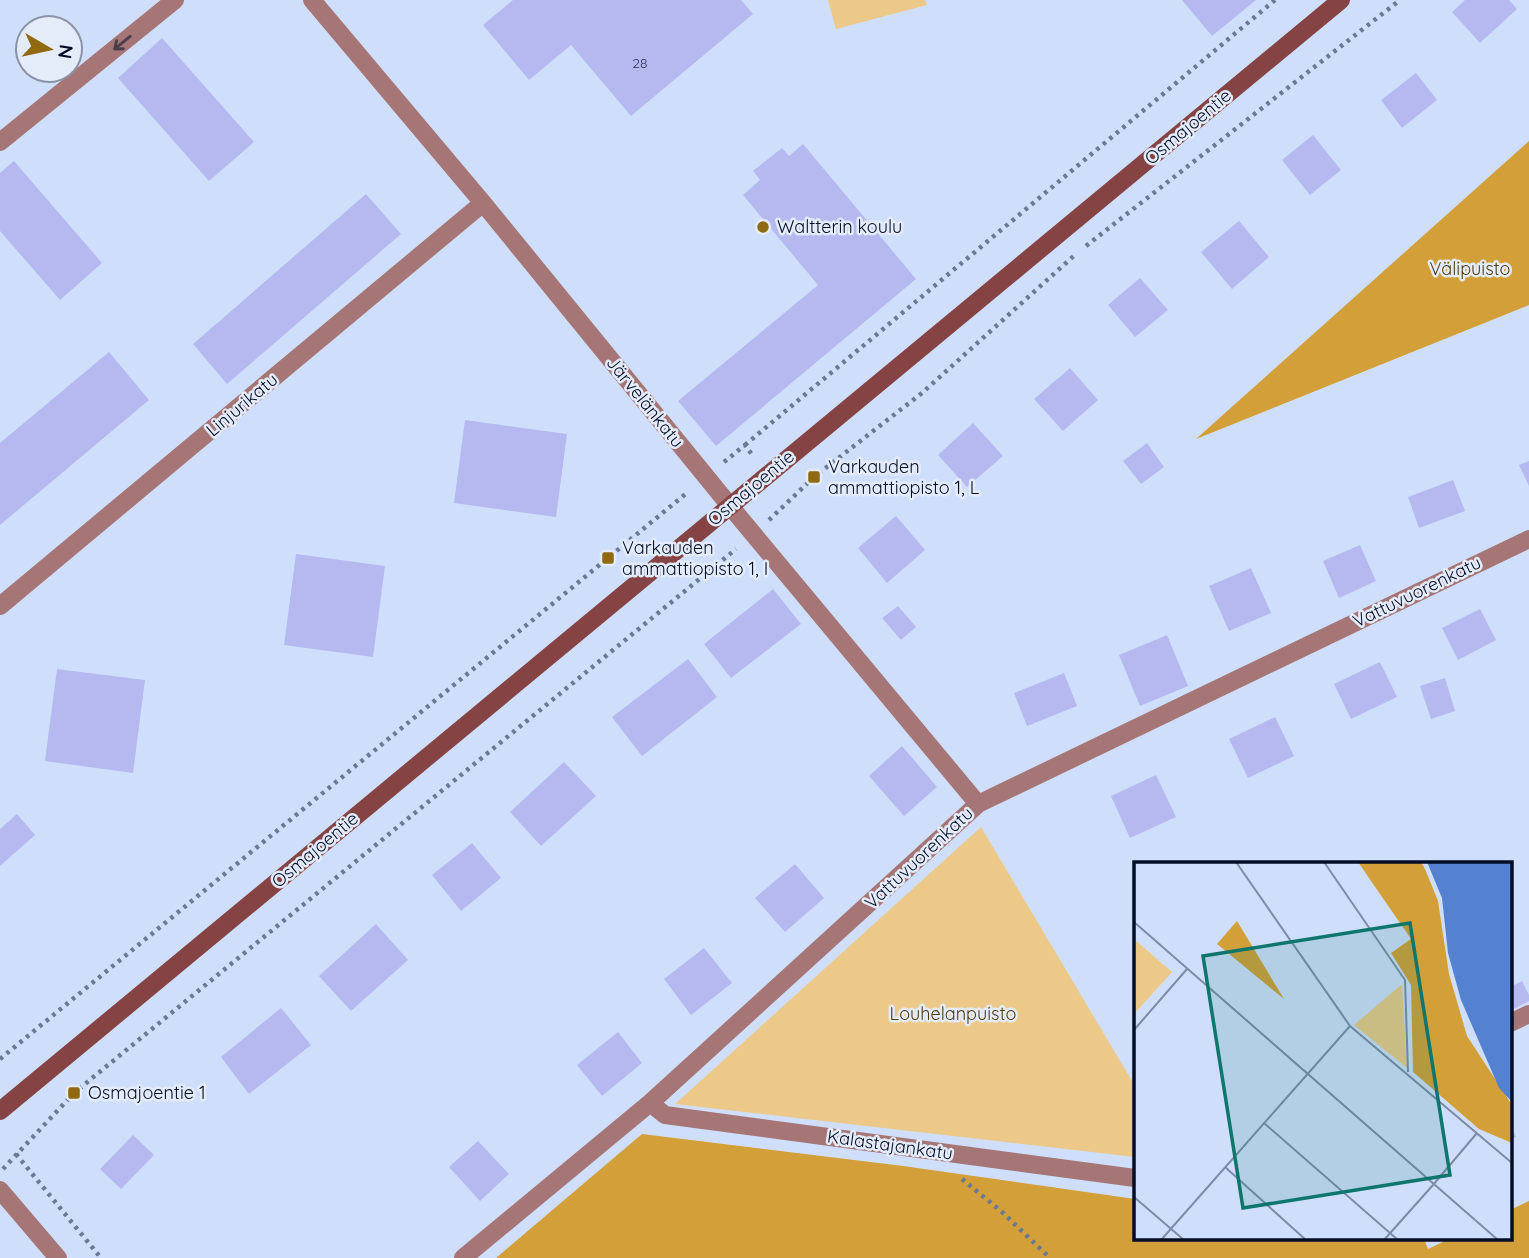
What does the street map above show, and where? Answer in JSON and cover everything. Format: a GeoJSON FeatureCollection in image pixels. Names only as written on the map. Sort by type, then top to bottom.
{"type":"FeatureCollection","features":[{"type":"Feature","properties":{"kind":"street"},"geometry":{"type":"LineString","coordinates":[[0,142],[175,0]]}},
{"type":"Feature","properties":{"kind":"street","name":"Järvelänkatu"},"geometry":{"type":"LineString","coordinates":[[312,0],[483,203],[978,804]]}},
{"type":"Feature","properties":{"kind":"street","name":"Osmajoentie"},"geometry":{"type":"LineString","coordinates":[[0,1111],[1341,0]]}},
{"type":"Feature","properties":{"kind":"street","name":"Linjurikatu"},"geometry":{"type":"LineString","coordinates":[[0,606],[483,203]]}},
{"type":"Feature","properties":{"kind":"street","name":"Vattuvuorenkatu"},"geometry":{"type":"LineString","coordinates":[[463,1258],[650,1103],[978,804],[1529,539]]}},
{"type":"Feature","properties":{"kind":"street"},"geometry":{"type":"LineString","coordinates":[[1512,1022],[1529,1014]]}},
{"type":"Feature","properties":{"kind":"street","name":"Kalastajankatu"},"geometry":{"type":"LineString","coordinates":[[650,1103],[665,1115],[1134,1178]]}},
{"type":"Feature","properties":{"kind":"street"},"geometry":{"type":"LineString","coordinates":[[0,1190],[58,1258]]}},
{"type":"Feature","properties":{"kind":"path"},"geometry":{"type":"LineString","coordinates":[[0,1059],[745,445],[1275,0]]}},
{"type":"Feature","properties":{"kind":"path"},"geometry":{"type":"LineString","coordinates":[[0,1172],[74,1093],[754,534],[814,477],[922,393],[1080,251],[1400,0]]}},
{"type":"Feature","properties":{"kind":"path"},"geometry":{"type":"LineString","coordinates":[[745,445],[788,502]]}},
{"type":"Feature","properties":{"kind":"path"},"geometry":{"type":"LineString","coordinates":[[16,1154],[101,1258]]}},
{"type":"Feature","properties":{"kind":"path"},"geometry":{"type":"LineString","coordinates":[[960,1177],[1050,1258]]}},
{"type":"Feature","properties":{"kind":"green space"},"geometry":{"type":"Polygon","coordinates":[[[828,0],[925,0],[927,5],[836,29],[828,0]]]}},
{"type":"Feature","properties":{"kind":"green space","name":"Välipuisto"},"geometry":{"type":"Polygon","coordinates":[[[1529,141],[1529,305],[1196,439],[1529,141]]]}},
{"type":"Feature","properties":{"kind":"green space","name":"Louhelanpuisto"},"geometry":{"type":"Polygon","coordinates":[[[981,827],[1134,1084],[1134,1157],[675,1104],[981,827]]]}},
{"type":"Feature","properties":{"kind":"green space"},"geometry":{"type":"Polygon","coordinates":[[[642,1134],[903,1166],[1134,1199],[1134,1240],[1424,1240],[1428,1249],[1447,1240],[1512,1240],[1512,1209],[1529,1201],[1529,1258],[496,1258],[642,1134]]]}},
{"type":"Feature","properties":{"kind":"building"},"geometry":{"type":"Polygon","coordinates":[[[513,0],[741,0],[753,14],[631,116],[571,45],[529,80],[483,25],[513,0]]]}},
{"type":"Feature","properties":{"kind":"building"},"geometry":{"type":"Polygon","coordinates":[[[1182,0],[1256,0],[1212,36],[1182,0]]]}},
{"type":"Feature","properties":{"kind":"building"},"geometry":{"type":"Polygon","coordinates":[[[1465,0],[1509,0],[1517,9],[1480,43],[1452,12],[1465,0]]]}},
{"type":"Feature","properties":{"kind":"building"},"geometry":{"type":"Polygon","coordinates":[[[162,38],[254,142],[209,181],[118,78],[162,38]]]}},
{"type":"Feature","properties":{"kind":"building"},"geometry":{"type":"Polygon","coordinates":[[[1416,73],[1437,100],[1402,128],[1381,100],[1416,73]]]}},
{"type":"Feature","properties":{"kind":"building"},"geometry":{"type":"Polygon","coordinates":[[[1313,135],[1341,170],[1310,195],[1282,160],[1313,135]]]}},
{"type":"Feature","properties":{"kind":"building"},"geometry":{"type":"Polygon","coordinates":[[[803,144],[916,279],[716,446],[678,401],[818,285],[743,195],[760,180],[753,171],[782,148],[789,156],[803,144]]]}},
{"type":"Feature","properties":{"kind":"building"},"geometry":{"type":"Polygon","coordinates":[[[14,161],[102,263],[60,300],[0,231],[0,173],[14,161]]]}},
{"type":"Feature","properties":{"kind":"building"},"geometry":{"type":"Polygon","coordinates":[[[366,194],[401,234],[227,384],[193,344],[366,194]]]}},
{"type":"Feature","properties":{"kind":"building"},"geometry":{"type":"Polygon","coordinates":[[[1239,221],[1269,257],[1232,289],[1201,252],[1239,221]]]}},
{"type":"Feature","properties":{"kind":"building"},"geometry":{"type":"Polygon","coordinates":[[[1140,278],[1168,310],[1135,337],[1108,305],[1140,278]]]}},
{"type":"Feature","properties":{"kind":"building"},"geometry":{"type":"Polygon","coordinates":[[[109,352],[149,400],[0,525],[0,443],[109,352]]]}},
{"type":"Feature","properties":{"kind":"building"},"geometry":{"type":"Polygon","coordinates":[[[1070,368],[1098,400],[1063,431],[1034,399],[1070,368]]]}},
{"type":"Feature","properties":{"kind":"building"},"geometry":{"type":"Polygon","coordinates":[[[465,420],[567,434],[556,517],[454,503],[465,420]]]}},
{"type":"Feature","properties":{"kind":"building"},"geometry":{"type":"Polygon","coordinates":[[[973,423],[1003,456],[967,487],[938,455],[973,423]]]}},
{"type":"Feature","properties":{"kind":"building"},"geometry":{"type":"Polygon","coordinates":[[[1147,443],[1164,467],[1141,484],[1123,461],[1147,443]]]}},
{"type":"Feature","properties":{"kind":"building"},"geometry":{"type":"Polygon","coordinates":[[[1529,461],[1529,486],[1519,465],[1529,461]]]}},
{"type":"Feature","properties":{"kind":"building"},"geometry":{"type":"Polygon","coordinates":[[[1453,480],[1465,511],[1419,528],[1408,497],[1453,480]]]}},
{"type":"Feature","properties":{"kind":"building"},"geometry":{"type":"Polygon","coordinates":[[[896,516],[925,550],[887,583],[858,548],[896,516]]]}},
{"type":"Feature","properties":{"kind":"building"},"geometry":{"type":"Polygon","coordinates":[[[1360,545],[1376,581],[1339,598],[1323,561],[1360,545]]]}},
{"type":"Feature","properties":{"kind":"building"},"geometry":{"type":"Polygon","coordinates":[[[296,554],[385,566],[373,657],[284,645],[296,554]]]}},
{"type":"Feature","properties":{"kind":"building"},"geometry":{"type":"Polygon","coordinates":[[[1251,568],[1271,613],[1229,631],[1209,586],[1251,568]]]}},
{"type":"Feature","properties":{"kind":"building"},"geometry":{"type":"Polygon","coordinates":[[[773,589],[801,624],[731,678],[704,644],[773,589]]]}},
{"type":"Feature","properties":{"kind":"building"},"geometry":{"type":"Polygon","coordinates":[[[898,606],[916,627],[901,640],[882,618],[898,606]]]}},
{"type":"Feature","properties":{"kind":"building"},"geometry":{"type":"Polygon","coordinates":[[[1480,609],[1496,640],[1458,660],[1442,628],[1480,609]]]}},
{"type":"Feature","properties":{"kind":"building"},"geometry":{"type":"Polygon","coordinates":[[[1167,635],[1188,686],[1140,706],[1119,655],[1167,635]]]}},
{"type":"Feature","properties":{"kind":"building"},"geometry":{"type":"Polygon","coordinates":[[[688,659],[717,697],[642,756],[612,717],[688,659]]]}},
{"type":"Feature","properties":{"kind":"building"},"geometry":{"type":"Polygon","coordinates":[[[1380,662],[1397,697],[1351,719],[1334,684],[1380,662]]]}},
{"type":"Feature","properties":{"kind":"building"},"geometry":{"type":"Polygon","coordinates":[[[57,669],[145,680],[133,773],[45,761],[57,669]]]}},
{"type":"Feature","properties":{"kind":"building"},"geometry":{"type":"Polygon","coordinates":[[[1064,673],[1077,706],[1027,726],[1014,693],[1064,673]]]}},
{"type":"Feature","properties":{"kind":"building"},"geometry":{"type":"Polygon","coordinates":[[[1445,678],[1455,711],[1431,719],[1420,686],[1445,678]]]}},
{"type":"Feature","properties":{"kind":"building"},"geometry":{"type":"Polygon","coordinates":[[[1275,717],[1294,756],[1248,778],[1229,739],[1275,717]]]}},
{"type":"Feature","properties":{"kind":"building"},"geometry":{"type":"Polygon","coordinates":[[[902,746],[937,787],[904,816],[869,776],[902,746]]]}},
{"type":"Feature","properties":{"kind":"building"},"geometry":{"type":"Polygon","coordinates":[[[564,762],[596,796],[541,846],[510,812],[564,762]]]}},
{"type":"Feature","properties":{"kind":"building"},"geometry":{"type":"Polygon","coordinates":[[[1156,775],[1176,817],[1130,838],[1111,796],[1156,775]]]}},
{"type":"Feature","properties":{"kind":"building"},"geometry":{"type":"Polygon","coordinates":[[[17,814],[35,835],[0,866],[0,829],[17,814]]]}},
{"type":"Feature","properties":{"kind":"building"},"geometry":{"type":"Polygon","coordinates":[[[472,843],[501,878],[461,911],[432,875],[472,843]]]}},
{"type":"Feature","properties":{"kind":"building"},"geometry":{"type":"Polygon","coordinates":[[[795,864],[824,898],[785,932],[755,898],[795,864]]]}},
{"type":"Feature","properties":{"kind":"building"},"geometry":{"type":"Polygon","coordinates":[[[376,924],[408,960],[351,1011],[319,976],[376,924]]]}},
{"type":"Feature","properties":{"kind":"building"},"geometry":{"type":"Polygon","coordinates":[[[704,948],[732,983],[691,1015],[664,979],[704,948]]]}},
{"type":"Feature","properties":{"kind":"building"},"geometry":{"type":"Polygon","coordinates":[[[1522,981],[1529,1001],[1512,1010],[1512,986],[1522,981]]]}},
{"type":"Feature","properties":{"kind":"building"},"geometry":{"type":"Polygon","coordinates":[[[281,1008],[311,1045],[249,1094],[221,1057],[281,1008]]]}},
{"type":"Feature","properties":{"kind":"building"},"geometry":{"type":"Polygon","coordinates":[[[618,1032],[642,1063],[602,1096],[577,1065],[618,1032]]]}},
{"type":"Feature","properties":{"kind":"building"},"geometry":{"type":"Polygon","coordinates":[[[133,1135],[154,1155],[121,1189],[100,1169],[133,1135]]]}},
{"type":"Feature","properties":{"kind":"building"},"geometry":{"type":"Polygon","coordinates":[[[478,1141],[509,1174],[480,1201],[449,1167],[478,1141]]]}},
{"type":"Feature","properties":{"kind":"place","name":"Waltterin koulu"},"geometry":{"type":"Point","coordinates":[763,227]}},
{"type":"Feature","properties":{"kind":"place","name":"Varkauden ammattiopisto 1, L"},"geometry":{"type":"Point","coordinates":[814,477]}},
{"type":"Feature","properties":{"kind":"place","name":"Varkauden ammattiopisto 1, I"},"geometry":{"type":"Point","coordinates":[608,558]}},
{"type":"Feature","properties":{"kind":"place","name":"Osmajoentie 1"},"geometry":{"type":"Point","coordinates":[74,1093]}}]}
